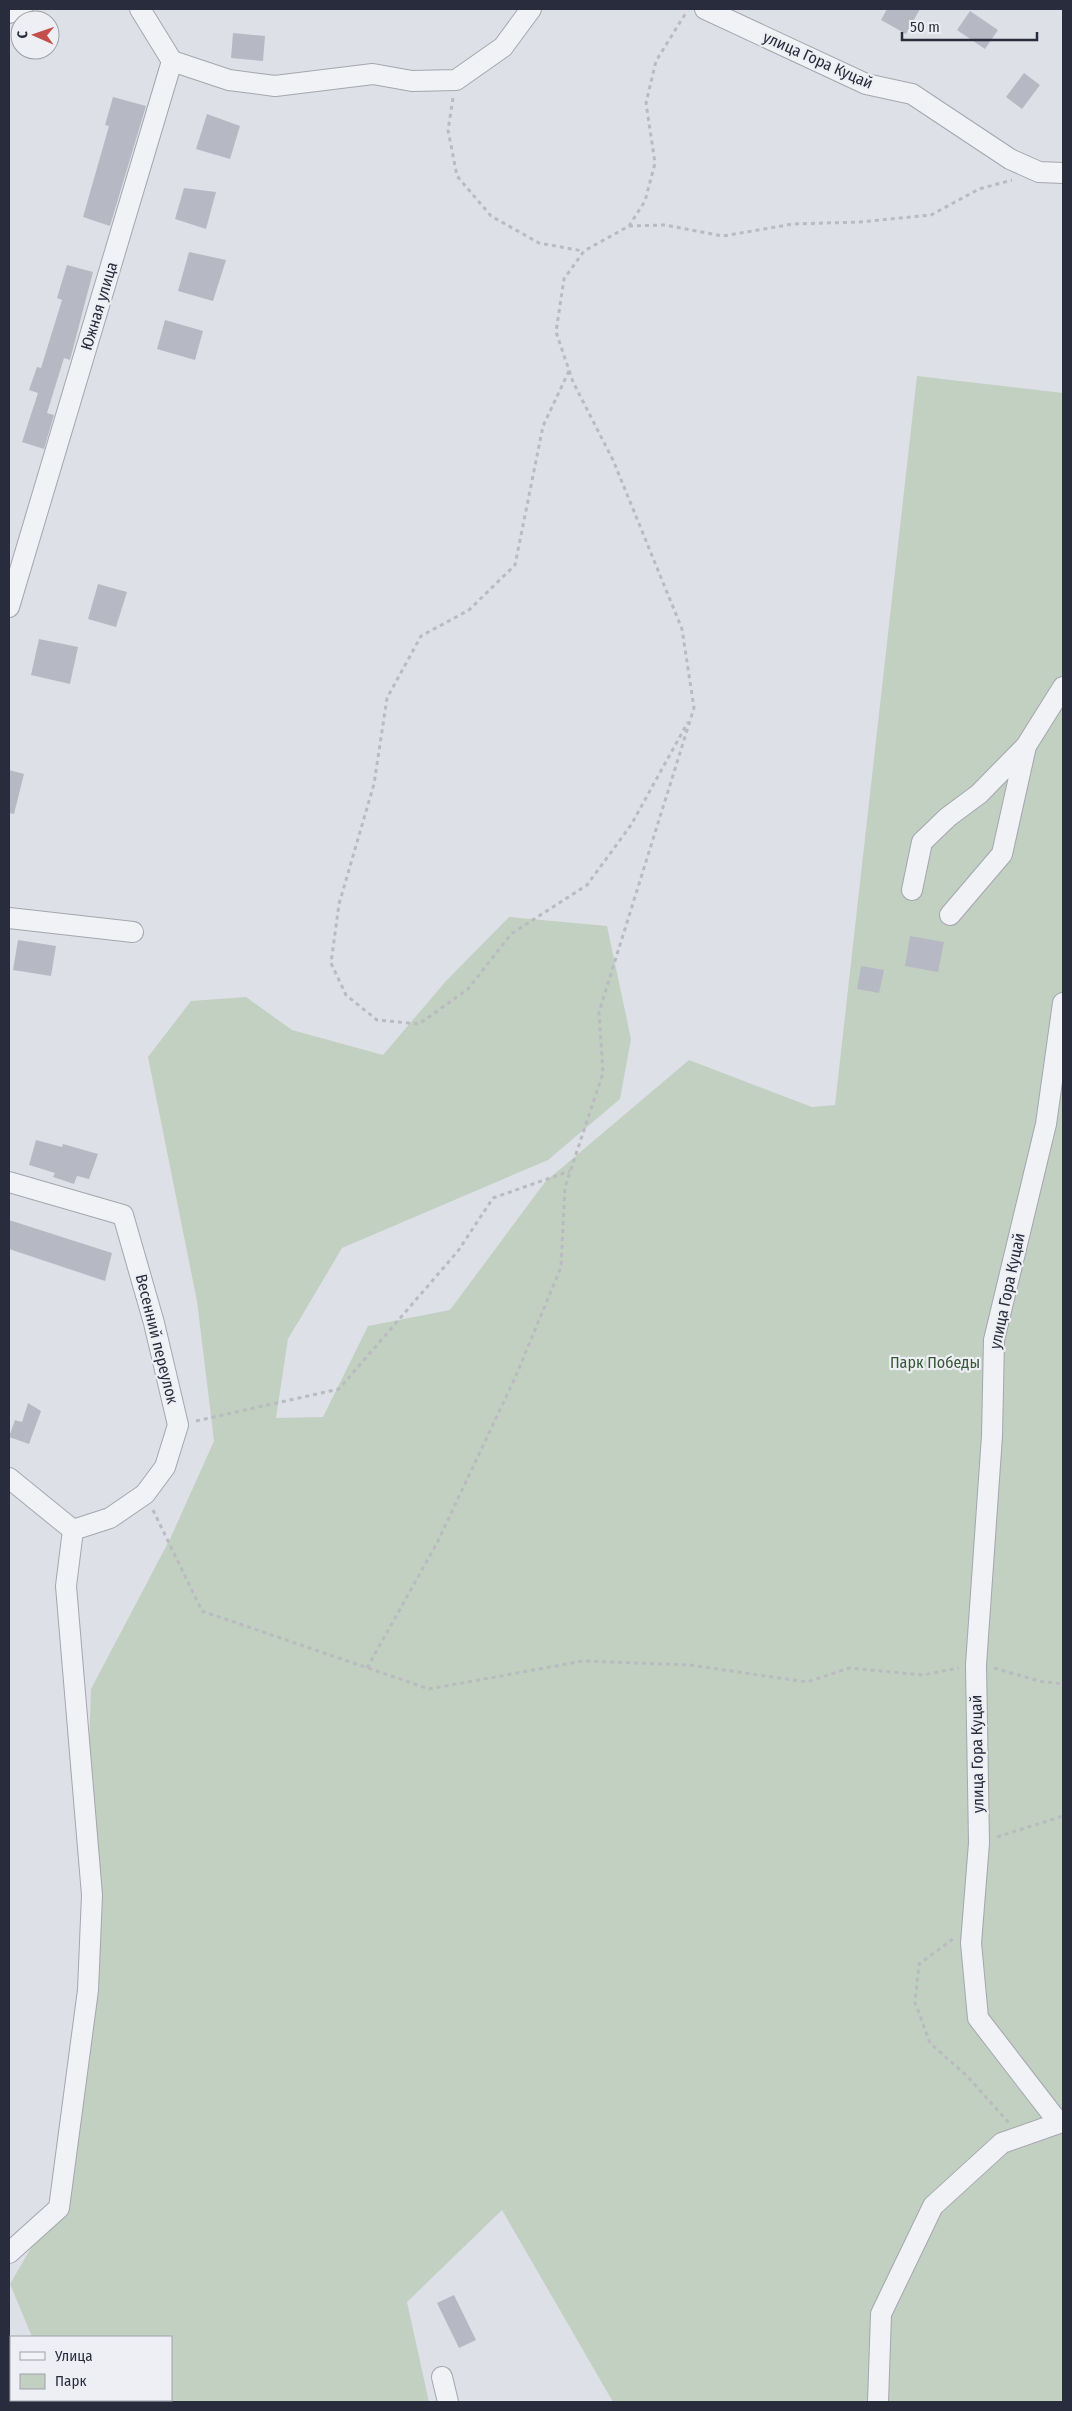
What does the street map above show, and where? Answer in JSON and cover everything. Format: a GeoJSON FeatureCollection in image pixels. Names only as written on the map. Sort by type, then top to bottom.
{"type":"FeatureCollection","features":[{"type":"Feature","properties":{"kind":"street"},"geometry":{"type":"LineString","coordinates":[[9,13],[22,9]]}},
{"type":"Feature","properties":{"kind":"street"},"geometry":{"type":"LineString","coordinates":[[140,10],[172,61],[229,80],[275,86],[373,74],[412,82],[456,80],[504,47],[531,9]]}},
{"type":"Feature","properties":{"kind":"street","name":"улица Гора Куцай"},"geometry":{"type":"LineString","coordinates":[[705,9],[866,84],[912,94],[1010,159],[1039,172],[1063,173]]}},
{"type":"Feature","properties":{"kind":"street","name":"Южная улица"},"geometry":{"type":"LineString","coordinates":[[9,607],[172,61]]}},
{"type":"Feature","properties":{"kind":"street"},"geometry":{"type":"LineString","coordinates":[[912,890],[922,842],[948,817],[979,794],[1026,746],[1063,687]]}},
{"type":"Feature","properties":{"kind":"street"},"geometry":{"type":"LineString","coordinates":[[950,915],[1002,854],[1026,746]]}},
{"type":"Feature","properties":{"kind":"street"},"geometry":{"type":"LineString","coordinates":[[9,918],[133,932]]}},
{"type":"Feature","properties":{"kind":"street","name":"улица Гора Куцай"},"geometry":{"type":"LineString","coordinates":[[878,2402],[881,2314],[933,2206],[1002,2143],[1059,2122],[978,2018],[971,1943],[978,1843],[976,1665],[992,1436],[994,1340],[1046,1124],[1063,1003]]}},
{"type":"Feature","properties":{"kind":"street","name":"Весенний переулок"},"geometry":{"type":"LineString","coordinates":[[9,1182],[123,1215],[154,1323],[178,1425],[165,1467],[145,1494],[110,1518],[73,1530]]}},
{"type":"Feature","properties":{"kind":"street"},"geometry":{"type":"LineString","coordinates":[[9,1478],[73,1530],[66,1586],[92,1896],[88,1990],[59,2208],[9,2253]]}},
{"type":"Feature","properties":{"kind":"street"},"geometry":{"type":"LineString","coordinates":[[442,2377],[448,2402]]}},
{"type":"Feature","properties":{"kind":"path"},"geometry":{"type":"LineString","coordinates":[[367,1668],[437,1543],[515,1378],[561,1267],[565,1187],[603,1073],[598,1012],[693,714],[694,708],[682,629],[613,460],[573,382],[556,332],[564,280],[584,251],[629,226],[646,201],[655,163],[646,103],[656,61],[688,9]]}},
{"type":"Feature","properties":{"kind":"path"},"geometry":{"type":"LineString","coordinates":[[456,80],[448,130],[457,176],[491,216],[539,243],[584,251]]}},
{"type":"Feature","properties":{"kind":"path"},"geometry":{"type":"LineString","coordinates":[[629,226],[665,225],[723,236],[793,224],[860,222],[932,215],[978,188],[1039,172]]}},
{"type":"Feature","properties":{"kind":"path"},"geometry":{"type":"LineString","coordinates":[[570,370],[543,426],[515,565],[470,610],[421,636],[387,698],[374,784],[339,904],[331,964],[346,995],[377,1020],[419,1024],[468,989],[511,934],[586,885],[630,826],[693,714]]}},
{"type":"Feature","properties":{"kind":"path"},"geometry":{"type":"LineString","coordinates":[[178,1425],[339,1389],[458,1251],[493,1198],[570,1171]]}},
{"type":"Feature","properties":{"kind":"path"},"geometry":{"type":"LineString","coordinates":[[145,1494],[202,1611],[429,1689],[583,1662],[690,1665],[807,1682],[849,1668],[923,1676],[976,1665],[1039,1681],[1063,1684]]}},
{"type":"Feature","properties":{"kind":"path"},"geometry":{"type":"LineString","coordinates":[[978,1843],[1063,1816]]}},
{"type":"Feature","properties":{"kind":"path"},"geometry":{"type":"LineString","coordinates":[[972,1927],[942,1945],[919,1964],[915,2002],[930,2043],[967,2076],[1021,2136]]}},
{"type":"Feature","properties":{"kind":"green space","name":"Парк Победы"},"geometry":{"type":"Polygon","coordinates":[[[917,376],[1063,393],[1063,2402],[613,2402],[502,2210],[407,2302],[429,2402],[60,2402],[172,2401],[172,2336],[32,2336],[10,2284],[75,2173],[91,1689],[170,1539],[214,1441],[197,1301],[148,1057],[191,1001],[246,997],[292,1030],[383,1055],[446,981],[509,917],[607,926],[631,1039],[620,1099],[548,1160],[342,1248],[288,1339],[276,1418],[323,1417],[368,1326],[450,1310],[545,1182],[689,1060],[812,1107],[835,1105],[917,376]]]}},
{"type":"Feature","properties":{"kind":"building"},"geometry":{"type":"Polygon","coordinates":[[[887,9],[920,9],[906,34],[881,20],[887,9]]]}},
{"type":"Feature","properties":{"kind":"building"},"geometry":{"type":"Polygon","coordinates":[[[970,11],[998,30],[985,49],[957,30],[970,11]]]}},
{"type":"Feature","properties":{"kind":"building"},"geometry":{"type":"Polygon","coordinates":[[[233,33],[265,36],[263,61],[231,58],[233,33]]]}},
{"type":"Feature","properties":{"kind":"building"},"geometry":{"type":"Polygon","coordinates":[[[1024,73],[1040,85],[1022,109],[1006,97],[1024,73]]]}},
{"type":"Feature","properties":{"kind":"building"},"geometry":{"type":"Polygon","coordinates":[[[113,97],[146,106],[110,226],[83,217],[109,126],[105,125],[113,97]]]}},
{"type":"Feature","properties":{"kind":"building"},"geometry":{"type":"Polygon","coordinates":[[[207,114],[240,126],[230,159],[196,149],[207,114]]]}},
{"type":"Feature","properties":{"kind":"building"},"geometry":{"type":"Polygon","coordinates":[[[184,188],[216,192],[206,229],[175,219],[184,188]]]}},
{"type":"Feature","properties":{"kind":"building"},"geometry":{"type":"Polygon","coordinates":[[[189,252],[226,260],[213,301],[178,291],[189,252]]]}},
{"type":"Feature","properties":{"kind":"building"},"geometry":{"type":"Polygon","coordinates":[[[67,265],[93,272],[70,360],[64,358],[47,413],[54,415],[44,449],[22,442],[38,393],[29,390],[37,367],[41,368],[62,300],[57,298],[67,265]]]}},
{"type":"Feature","properties":{"kind":"building"},"geometry":{"type":"Polygon","coordinates":[[[165,320],[203,331],[195,360],[157,349],[165,320]]]}},
{"type":"Feature","properties":{"kind":"building"},"geometry":{"type":"Polygon","coordinates":[[[98,584],[127,592],[116,627],[88,619],[98,584]]]}},
{"type":"Feature","properties":{"kind":"building"},"geometry":{"type":"Polygon","coordinates":[[[39,639],[78,647],[70,684],[31,675],[39,639]]]}},
{"type":"Feature","properties":{"kind":"building"},"geometry":{"type":"Polygon","coordinates":[[[9,770],[24,774],[14,814],[9,813],[9,770]]]}},
{"type":"Feature","properties":{"kind":"building"},"geometry":{"type":"Polygon","coordinates":[[[910,936],[944,942],[938,972],[905,966],[910,936]]]}},
{"type":"Feature","properties":{"kind":"building"},"geometry":{"type":"Polygon","coordinates":[[[18,940],[56,946],[51,976],[13,970],[18,940]]]}},
{"type":"Feature","properties":{"kind":"building"},"geometry":{"type":"Polygon","coordinates":[[[861,966],[884,970],[879,993],[857,989],[861,966]]]}},
{"type":"Feature","properties":{"kind":"building"},"geometry":{"type":"Polygon","coordinates":[[[36,1140],[62,1147],[63,1144],[98,1154],[89,1179],[77,1176],[74,1184],[53,1177],[55,1173],[29,1165],[36,1140]]]}},
{"type":"Feature","properties":{"kind":"building"},"geometry":{"type":"Polygon","coordinates":[[[9,1220],[112,1253],[105,1281],[9,1249],[9,1220]]]}},
{"type":"Feature","properties":{"kind":"building"},"geometry":{"type":"Polygon","coordinates":[[[28,1403],[41,1411],[29,1444],[9,1437],[15,1420],[22,1422],[28,1403]]]}},
{"type":"Feature","properties":{"kind":"building"},"geometry":{"type":"Polygon","coordinates":[[[454,2295],[476,2340],[459,2348],[437,2303],[454,2295]]]}}]}
